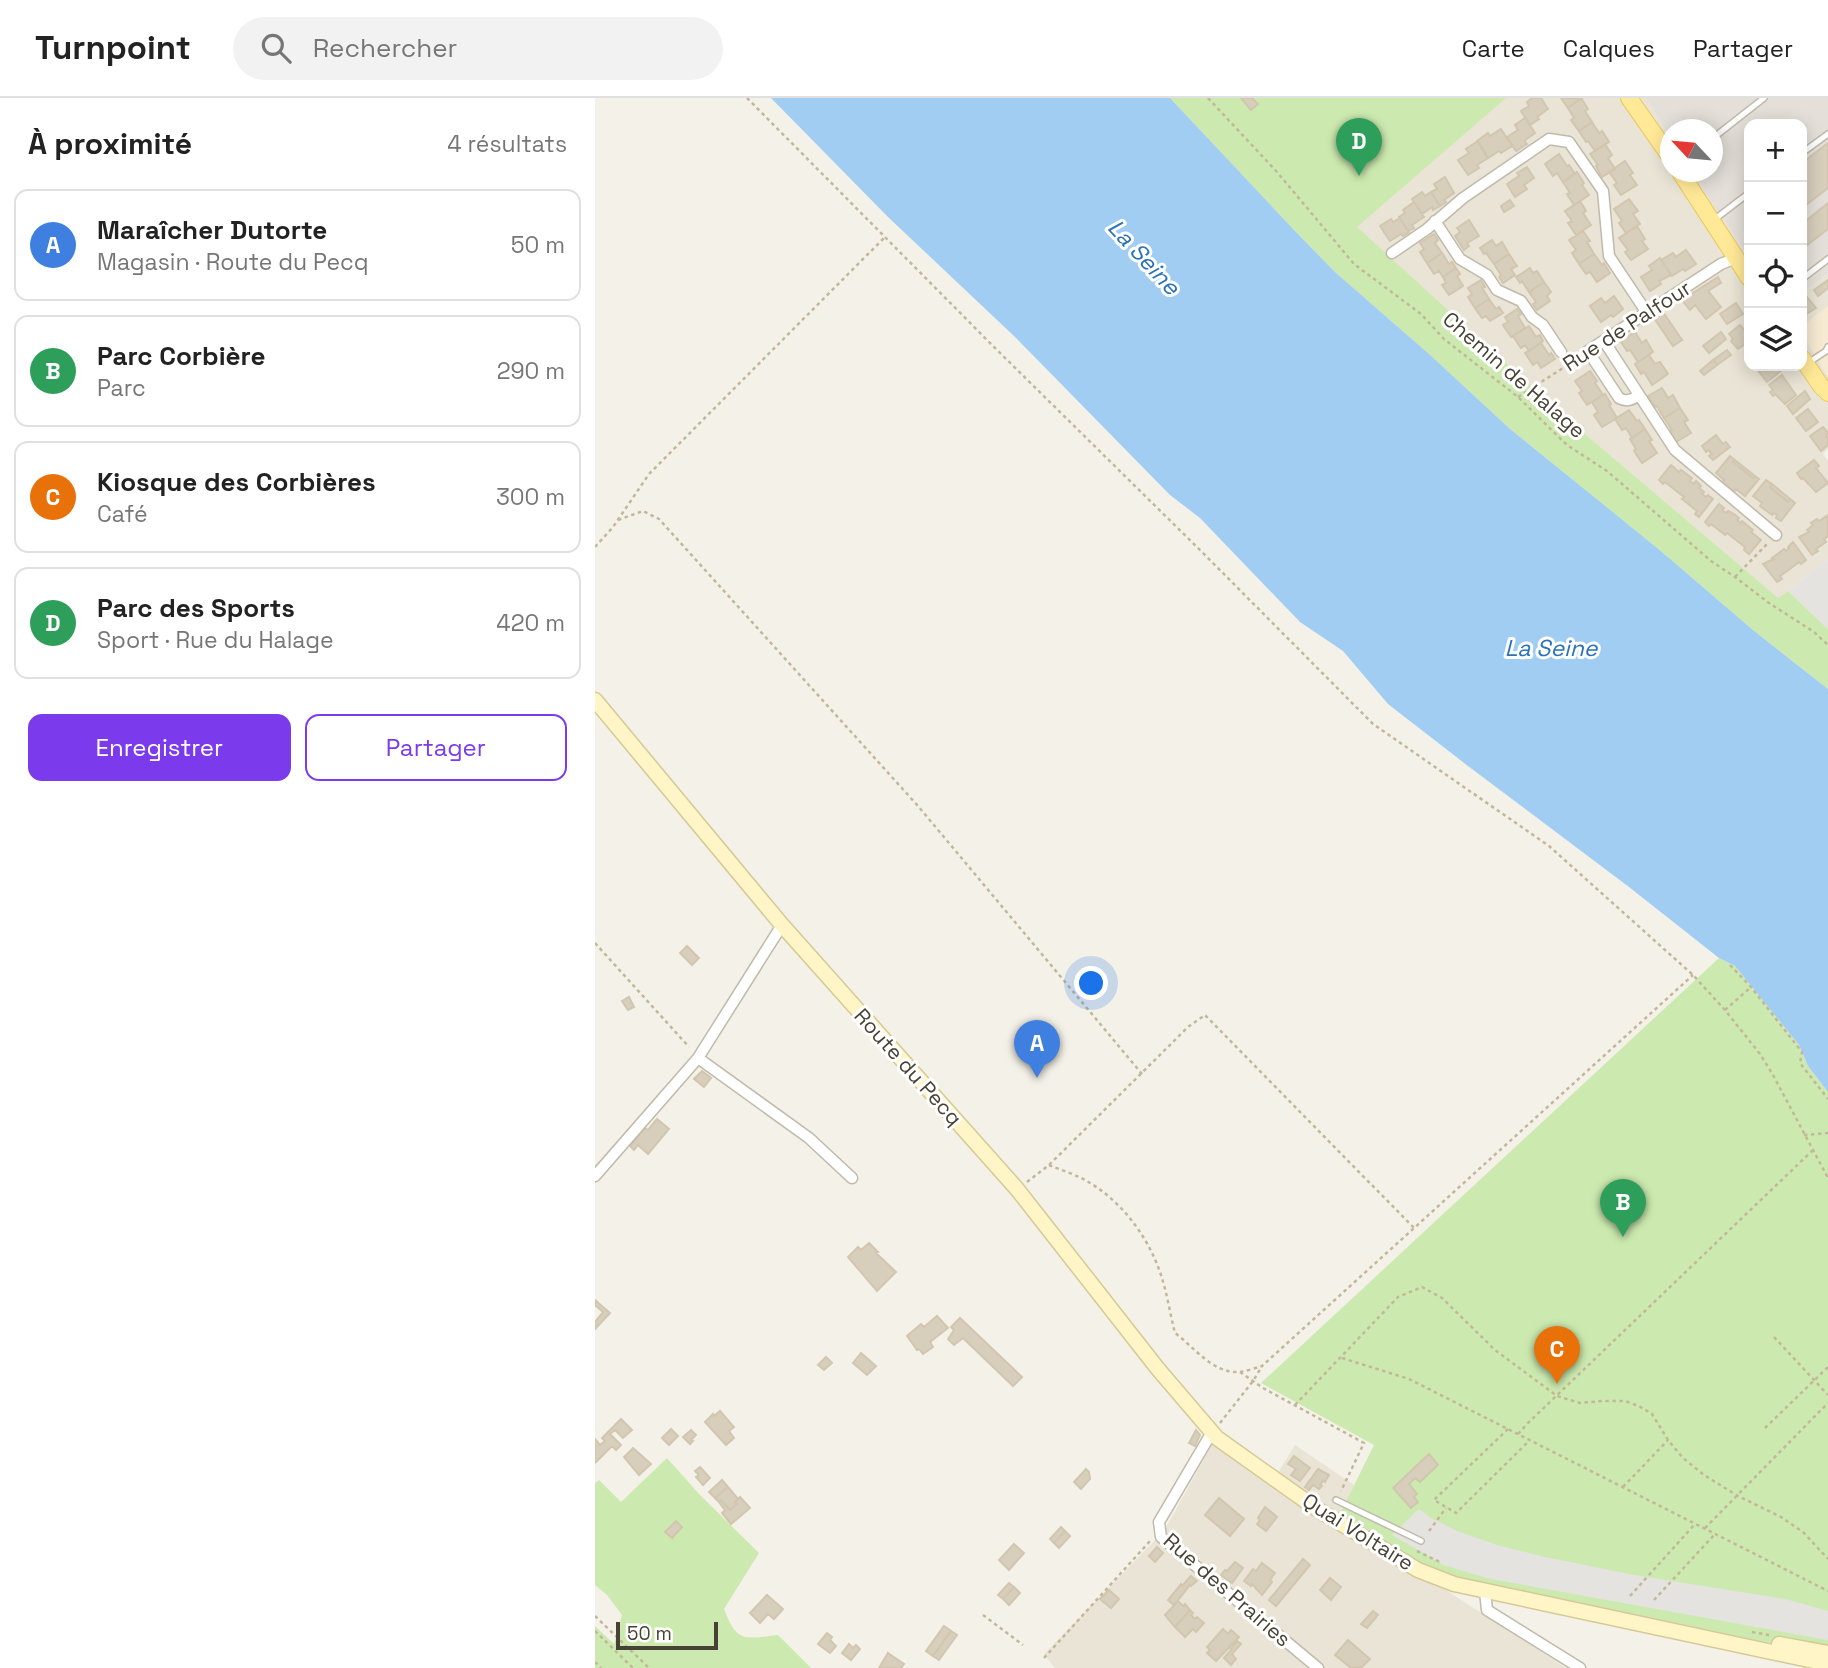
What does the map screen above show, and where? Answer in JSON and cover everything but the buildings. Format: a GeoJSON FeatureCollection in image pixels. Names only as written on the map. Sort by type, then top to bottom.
{"type":"FeatureCollection","features":[{"type":"Feature","properties":{"kind":"main road"},"geometry":{"type":"LineString","coordinates":[[1629,98],[1660,141]]}},
{"type":"Feature","properties":{"kind":"main road"},"geometry":{"type":"LineString","coordinates":[[1639,98],[1658,138]]}},
{"type":"Feature","properties":{"kind":"main road"},"geometry":{"type":"LineString","coordinates":[[1687,182],[1744,270]]}},
{"type":"Feature","properties":{"kind":"main road"},"geometry":{"type":"LineString","coordinates":[[1807,365],[1828,393]]}},
{"type":"Feature","properties":{"kind":"main road","name":"Route du Pecq"},"geometry":{"type":"LineString","coordinates":[[595,700],[782,925],[1017,1189],[1157,1369],[1215,1435]]}},
{"type":"Feature","properties":{"kind":"main road","name":"Quai Voltaire"},"geometry":{"type":"LineString","coordinates":[[1215,1435],[1317,1509],[1418,1570],[1454,1584],[1828,1664]]}},
{"type":"Feature","properties":{"kind":"main road","name":"Quai Voltaire"},"geometry":{"type":"LineString","coordinates":[[1512,1597],[1828,1653]]}},
{"type":"Feature","properties":{"kind":"street"},"geometry":{"type":"LineString","coordinates":[[1392,253],[1427,229],[1463,198],[1549,139],[1569,142],[1602,191],[1609,256],[1647,313]]}},
{"type":"Feature","properties":{"kind":"street"},"geometry":{"type":"LineString","coordinates":[[1435,221],[1459,259],[1487,275],[1497,290],[1521,301],[1532,317],[1543,325],[1561,352]]}},
{"type":"Feature","properties":{"kind":"street","name":"Rue de Palfour"},"geometry":{"type":"LineString","coordinates":[[1588,351],[1721,264],[1736,258]]}},
{"type":"Feature","properties":{"kind":"street"},"geometry":{"type":"LineString","coordinates":[[1604,341],[1675,450],[1776,535]]}},
{"type":"Feature","properties":{"kind":"street"},"geometry":{"type":"LineString","coordinates":[[1588,351],[1619,398],[1624,401],[1638,396]]}},
{"type":"Feature","properties":{"kind":"street"},"geometry":{"type":"LineString","coordinates":[[595,1176],[698,1058],[782,925]]}},
{"type":"Feature","properties":{"kind":"street"},"geometry":{"type":"LineString","coordinates":[[698,1058],[809,1138],[852,1178]]}},
{"type":"Feature","properties":{"kind":"street","name":"Rue des Prairies"},"geometry":{"type":"LineString","coordinates":[[1215,1435],[1159,1522],[1159,1531],[1166,1541],[1318,1668]]}},
{"type":"Feature","properties":{"kind":"street"},"geometry":{"type":"LineString","coordinates":[[1485,1591],[1487,1610],[1580,1668]]}},
{"type":"Feature","properties":{"kind":"lane"},"geometry":{"type":"LineString","coordinates":[[1723,130],[1764,98]]}},
{"type":"Feature","properties":{"kind":"lane"},"geometry":{"type":"LineString","coordinates":[[1807,149],[1828,134]]}},
{"type":"Feature","properties":{"kind":"lane"},"geometry":{"type":"LineString","coordinates":[[1713,221],[1744,197]]}},
{"type":"Feature","properties":{"kind":"lane"},"geometry":{"type":"LineString","coordinates":[[1807,275],[1828,259]]}},
{"type":"Feature","properties":{"kind":"lane"},"geometry":{"type":"LineString","coordinates":[[1807,360],[1826,351],[1828,347]]}},
{"type":"Feature","properties":{"kind":"lane"},"geometry":{"type":"LineString","coordinates":[[1336,1500],[1421,1541]]}},
{"type":"Feature","properties":{"kind":"path"},"geometry":{"type":"LineString","coordinates":[[747,98],[1373,724],[1549,846],[1693,975],[1725,1010],[1766,1065],[1828,1178]]}},
{"type":"Feature","properties":{"kind":"path","name":"Chemin de Halage"},"geometry":{"type":"LineString","coordinates":[[1208,98],[1277,172],[1354,264],[1421,314],[1444,339],[1518,397],[1567,445],[1607,471],[1711,561],[1814,632],[1828,645]]}},
{"type":"Feature","properties":{"kind":"path"},"geometry":{"type":"LineString","coordinates":[[595,547],[618,520],[649,474],[885,237]]}},
{"type":"Feature","properties":{"kind":"path","name":"Rue de Palfour"},"geometry":{"type":"LineString","coordinates":[[1518,397],[1588,351]]}},
{"type":"Feature","properties":{"kind":"path"},"geometry":{"type":"LineString","coordinates":[[618,520],[643,511],[659,519],[918,806],[1142,1074]]}},
{"type":"Feature","properties":{"kind":"path"},"geometry":{"type":"LineString","coordinates":[[1735,577],[1776,535]]}},
{"type":"Feature","properties":{"kind":"path"},"geometry":{"type":"LineString","coordinates":[[595,943],[698,1058]]}},
{"type":"Feature","properties":{"kind":"path"},"geometry":{"type":"LineString","coordinates":[[1730,965],[1751,987],[1802,1052],[1800,1063],[1828,1099]]}},
{"type":"Feature","properties":{"kind":"path"},"geometry":{"type":"LineString","coordinates":[[1215,1435],[1262,1366],[1693,975]]}},
{"type":"Feature","properties":{"kind":"path"},"geometry":{"type":"LineString","coordinates":[[1725,1010],[1751,987]]}},
{"type":"Feature","properties":{"kind":"path"},"geometry":{"type":"LineString","coordinates":[[1017,1189],[1049,1165],[1157,1056],[1205,1015],[1414,1228]]}},
{"type":"Feature","properties":{"kind":"path"},"geometry":{"type":"LineString","coordinates":[[1804,1135],[1828,1133]]}},
{"type":"Feature","properties":{"kind":"path"},"geometry":{"type":"LineString","coordinates":[[1518,1434],[1813,1150]]}},
{"type":"Feature","properties":{"kind":"path"},"geometry":{"type":"LineString","coordinates":[[1049,1165],[1084,1179],[1110,1197],[1132,1221],[1151,1249],[1162,1277],[1175,1333],[1202,1357],[1222,1369],[1240,1372],[1262,1366]]}},
{"type":"Feature","properties":{"kind":"path"},"geometry":{"type":"LineString","coordinates":[[1295,1405],[1398,1297],[1422,1287],[1442,1298],[1495,1350],[1557,1396],[1580,1403],[1625,1401],[1651,1414],[1683,1458],[1704,1475],[1738,1496],[1781,1517],[1804,1533],[1828,1559]]}},
{"type":"Feature","properties":{"kind":"path"},"geometry":{"type":"LineString","coordinates":[[1774,1337],[1828,1395]]}},
{"type":"Feature","properties":{"kind":"path"},"geometry":{"type":"LineString","coordinates":[[1342,1358],[1409,1379],[1828,1591]]}},
{"type":"Feature","properties":{"kind":"path"},"geometry":{"type":"LineString","coordinates":[[1765,1428],[1828,1367]]}},
{"type":"Feature","properties":{"kind":"path"},"geometry":{"type":"LineString","coordinates":[[1240,1372],[1364,1443],[1336,1500]]}},
{"type":"Feature","properties":{"kind":"path"},"geometry":{"type":"LineString","coordinates":[[1704,1528],[1828,1403]]}},
{"type":"Feature","properties":{"kind":"path"},"geometry":{"type":"LineString","coordinates":[[1508,1429],[1434,1500],[1456,1513],[1529,1440]]}},
{"type":"Feature","properties":{"kind":"path"},"geometry":{"type":"LineString","coordinates":[[1623,1487],[1668,1440]]}},
{"type":"Feature","properties":{"kind":"path"},"geometry":{"type":"LineString","coordinates":[[1429,1531],[1446,1508]]}},
{"type":"Feature","properties":{"kind":"path"},"geometry":{"type":"LineString","coordinates":[[1630,1596],[1695,1524]]}},
{"type":"Feature","properties":{"kind":"path"},"geometry":{"type":"LineString","coordinates":[[1044,1658],[1159,1531]]}},
{"type":"Feature","properties":{"kind":"path"},"geometry":{"type":"LineString","coordinates":[[1654,1600],[1714,1534]]}},
{"type":"Feature","properties":{"kind":"path"},"geometry":{"type":"LineString","coordinates":[[1412,1549],[1444,1564]]}},
{"type":"Feature","properties":{"kind":"path"},"geometry":{"type":"LineString","coordinates":[[983,1615],[1023,1645]]}},
{"type":"Feature","properties":{"kind":"path"},"geometry":{"type":"LineString","coordinates":[[595,1616],[649,1668]]}},
{"type":"Feature","properties":{"kind":"path"},"geometry":{"type":"LineString","coordinates":[[595,1631],[633,1668]]}},
{"type":"Feature","properties":{"kind":"path"},"geometry":{"type":"LineString","coordinates":[[1746,1631],[1769,1635]]}},
{"type":"Feature","properties":{"kind":"path"},"geometry":{"type":"LineString","coordinates":[[595,1662],[601,1668]]}},
{"type":"Feature","properties":{"kind":"shaded area"},"geometry":{"type":"Polygon","coordinates":[[[1170,98],[1646,98],[1660,121],[1660,182],[1698,182],[1744,250],[1744,371],[1807,371],[1807,341],[1828,377],[1828,449],[1823,454],[1828,461],[1828,560],[1788,591],[1828,629],[1828,689],[1509,428],[1294,230],[1170,98]]]}},
{"type":"Feature","properties":{"kind":"shaded area"},"geometry":{"type":"Polygon","coordinates":[[[1646,98],[1828,98],[1828,273],[1807,290],[1807,119],[1744,119],[1744,250],[1698,182],[1723,182],[1723,119],[1660,119],[1660,121],[1646,98]]]}},
{"type":"Feature","properties":{"kind":"shaded area"},"geometry":{"type":"Polygon","coordinates":[[[1828,273],[1828,306],[1807,323],[1807,308],[1807,290],[1828,273]]]}},
{"type":"Feature","properties":{"kind":"shaded area"},"geometry":{"type":"Polygon","coordinates":[[[1828,306],[1828,377],[1807,341],[1807,323],[1828,306]]]}},
{"type":"Feature","properties":{"kind":"shaded area"},"geometry":{"type":"Polygon","coordinates":[[[1828,560],[1828,629],[1788,591],[1828,560]]]}},
{"type":"Feature","properties":{"kind":"shaded area"},"geometry":{"type":"Polygon","coordinates":[[[1219,1432],[1278,1473],[1295,1445],[1354,1485],[1338,1520],[1566,1668],[1055,1668],[1044,1654],[1164,1531],[1219,1432]]]}},
{"type":"Feature","properties":{"kind":"shaded area"},"geometry":{"type":"Polygon","coordinates":[[[1419,1509],[1457,1531],[1545,1557],[1634,1575],[1785,1599],[1828,1611],[1828,1640],[1486,1578],[1444,1565],[1392,1535],[1419,1509]]]}},
{"type":"Feature","properties":{"kind":"green space"},"geometry":{"type":"Polygon","coordinates":[[[1170,98],[1506,98],[1357,227],[1566,418],[1778,598],[1788,591],[1828,629],[1828,689],[1509,428],[1335,272],[1170,98]]]}},
{"type":"Feature","properties":{"kind":"green space"},"geometry":{"type":"Polygon","coordinates":[[[1719,958],[1735,966],[1799,1045],[1808,1066],[1828,1092],[1828,1653],[1512,1597],[1454,1584],[1337,1520],[1374,1445],[1261,1383],[1719,958]]]}},
{"type":"Feature","properties":{"kind":"green space"},"geometry":{"type":"Polygon","coordinates":[[[667,1458],[759,1553],[724,1609],[733,1628],[749,1637],[778,1635],[811,1668],[595,1668],[595,1626],[614,1644],[622,1615],[607,1595],[595,1585],[595,1483],[599,1480],[621,1502],[667,1458]]]}},
{"type":"Feature","properties":{"kind":"water","name":"La Seine"},"geometry":{"type":"Polygon","coordinates":[[[771,98],[1170,98],[1335,272],[1509,428],[1828,689],[1828,1092],[1808,1066],[1799,1045],[1735,966],[1719,958],[1388,704],[1343,651],[1300,622],[1200,518],[1170,495],[1014,336],[888,217],[771,98]]]}},
{"type":"Feature","properties":{"kind":"place","name":"Parc des Sports"},"geometry":{"type":"Point","coordinates":[1359,176]}},
{"type":"Feature","properties":{"kind":"place","name":"Maraîcher Dutorte"},"geometry":{"type":"Point","coordinates":[1037,1078]}},
{"type":"Feature","properties":{"kind":"place","name":"Parc Corbière"},"geometry":{"type":"Point","coordinates":[1623,1237]}},
{"type":"Feature","properties":{"kind":"place","name":"Kiosque des Corbières"},"geometry":{"type":"Point","coordinates":[1557,1384]}}]}
